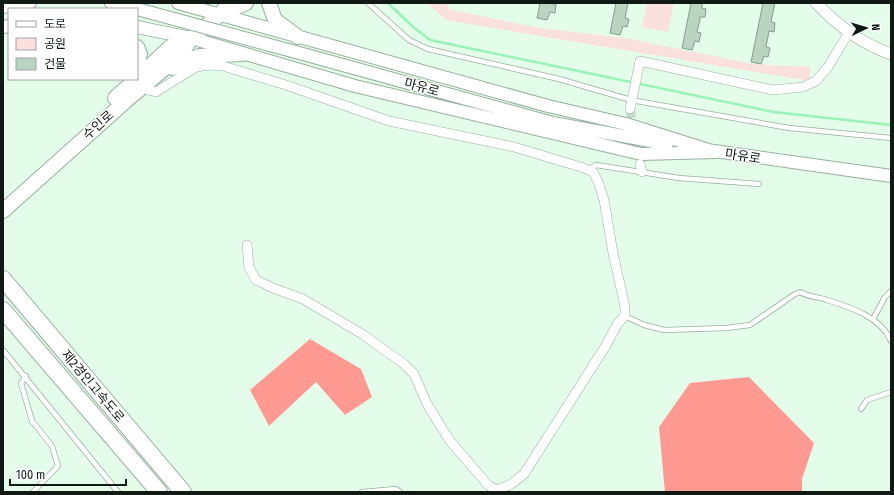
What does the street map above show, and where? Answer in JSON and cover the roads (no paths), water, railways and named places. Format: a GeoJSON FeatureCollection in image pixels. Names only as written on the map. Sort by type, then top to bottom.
{"type":"FeatureCollection","features":[{"type":"Feature","properties":{"kind":"highway","name":"제2경인고속도로"},"geometry":{"type":"LineString","coordinates":[[5,281],[184,492]]}},
{"type":"Feature","properties":{"kind":"highway","name":"제2경인고속도로"},"geometry":{"type":"LineString","coordinates":[[3,310],[160,492]]}},
{"type":"Feature","properties":{"kind":"main road"},"geometry":{"type":"LineString","coordinates":[[3,7],[30,3]]}},
{"type":"Feature","properties":{"kind":"main road","name":"마유로"},"geometry":{"type":"LineString","coordinates":[[111,3],[133,8]]}},
{"type":"Feature","properties":{"kind":"main road"},"geometry":{"type":"LineString","coordinates":[[178,3],[224,9],[298,36],[548,106],[626,124],[715,152]]}},
{"type":"Feature","properties":{"kind":"main road","name":"수인로"},"geometry":{"type":"LineString","coordinates":[[3,211],[138,82],[170,47],[191,38],[224,9],[246,3]]}},
{"type":"Feature","properties":{"kind":"main road"},"geometry":{"type":"LineString","coordinates":[[269,3],[275,20],[298,36]]}},
{"type":"Feature","properties":{"kind":"main road","name":"마유로"},"geometry":{"type":"LineString","coordinates":[[138,9],[553,123],[715,152],[891,176]]}},
{"type":"Feature","properties":{"kind":"main road"},"geometry":{"type":"LineString","coordinates":[[138,27],[191,38],[355,86],[558,136],[641,154],[715,152]]}},
{"type":"Feature","properties":{"kind":"main road","name":"수인로"},"geometry":{"type":"LineString","coordinates":[[3,199],[108,104],[138,82],[159,73],[182,54],[191,38]]}},
{"type":"Feature","properties":{"kind":"main road"},"geometry":{"type":"LineString","coordinates":[[138,49],[140,54],[138,62]]}},
{"type":"Feature","properties":{"kind":"main road"},"geometry":{"type":"LineString","coordinates":[[159,73],[199,56],[242,54]]}},
{"type":"Feature","properties":{"kind":"main road"},"geometry":{"type":"LineString","coordinates":[[108,104],[127,80]]}},
{"type":"Feature","properties":{"kind":"street"},"geometry":{"type":"LineString","coordinates":[[816,3],[849,32],[891,54]]}},
{"type":"Feature","properties":{"kind":"street"},"geometry":{"type":"LineString","coordinates":[[631,102],[640,61],[773,90],[803,87],[816,81],[828,67],[849,32]]}},
{"type":"Feature","properties":{"kind":"street"},"geometry":{"type":"LineString","coordinates":[[138,82],[156,92],[196,68],[209,65],[223,66],[286,85],[389,121],[514,147],[593,172],[604,200],[625,316],[618,323],[605,347],[524,474],[510,485],[492,490],[462,458],[450,442],[427,404],[414,374],[404,364],[362,334],[309,302],[256,280],[249,267],[247,245]]}},
{"type":"Feature","properties":{"kind":"lane"},"geometry":{"type":"LineString","coordinates":[[368,3],[409,40],[428,49],[559,79],[631,102],[789,128],[891,138]]}},
{"type":"Feature","properties":{"kind":"lane"},"geometry":{"type":"LineString","coordinates":[[588,170],[596,165],[641,168],[679,178],[759,184]]}},
{"type":"Feature","properties":{"kind":"lane"},"geometry":{"type":"LineString","coordinates":[[873,319],[885,297],[891,291]]}},
{"type":"Feature","properties":{"kind":"lane"},"geometry":{"type":"LineString","coordinates":[[625,316],[644,325],[664,330],[750,325],[794,294],[800,292],[811,298],[825,299],[838,303],[873,319],[891,342]]}},
{"type":"Feature","properties":{"kind":"lane"},"geometry":{"type":"LineString","coordinates":[[3,350],[26,376],[118,492]]}},
{"type":"Feature","properties":{"kind":"lane"},"geometry":{"type":"LineString","coordinates":[[26,376],[21,383],[32,421],[52,446],[58,466],[33,492]]}},
{"type":"Feature","properties":{"kind":"lane"},"geometry":{"type":"LineString","coordinates":[[861,409],[867,400],[891,392]]}},
{"type":"Feature","properties":{"kind":"lane"},"geometry":{"type":"LineString","coordinates":[[362,492],[396,489],[400,492]]}},
{"type":"Feature","properties":{"kind":"waterway"},"geometry":{"type":"LineString","coordinates":[[388,3],[412,26],[430,40],[774,112],[891,125]]}},
{"type":"Feature","properties":{"kind":"tunnel"},"geometry":{"type":"LineString","coordinates":[[630,109],[639,158]]}}]}
